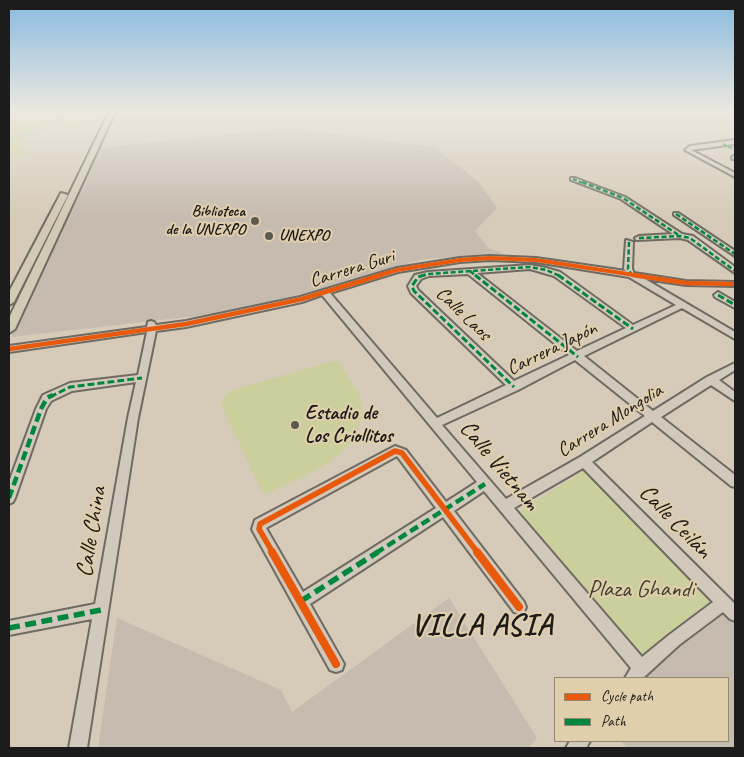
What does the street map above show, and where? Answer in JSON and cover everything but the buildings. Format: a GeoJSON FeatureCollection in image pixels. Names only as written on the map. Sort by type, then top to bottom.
{"type":"FeatureCollection","features":[{"type":"Feature","properties":{"kind":"main road"},"geometry":{"type":"LineString","coordinates":[[9,302],[87,147]]}},
{"type":"Feature","properties":{"kind":"main road"},"geometry":{"type":"LineString","coordinates":[[9,329],[95,147]]}},
{"type":"Feature","properties":{"kind":"street"},"geometry":{"type":"LineString","coordinates":[[696,147],[688,150],[735,174]]}},
{"type":"Feature","properties":{"kind":"street"},"geometry":{"type":"LineString","coordinates":[[573,179],[623,198],[680,236]]}},
{"type":"Feature","properties":{"kind":"street"},"geometry":{"type":"LineString","coordinates":[[676,214],[735,254]]}},
{"type":"Feature","properties":{"kind":"street"},"geometry":{"type":"LineString","coordinates":[[640,238],[680,236],[690,238],[735,271]]}},
{"type":"Feature","properties":{"kind":"street"},"geometry":{"type":"LineString","coordinates":[[628,242],[628,269],[632,275],[735,336]]}},
{"type":"Feature","properties":{"kind":"street","name":"Carrera Guri"},"geometry":{"type":"LineString","coordinates":[[9,342],[186,324],[302,299],[397,270],[442,262],[490,258],[569,264],[694,283],[735,284]]}},
{"type":"Feature","properties":{"kind":"street"},"geometry":{"type":"LineString","coordinates":[[470,271],[530,268],[546,270],[557,274],[633,329]]}},
{"type":"Feature","properties":{"kind":"street"},"geometry":{"type":"LineString","coordinates":[[470,271],[735,482]]}},
{"type":"Feature","properties":{"kind":"street","name":"Calle Laos"},"geometry":{"type":"LineString","coordinates":[[470,271],[428,274],[418,277],[412,286],[414,291],[514,387]]}},
{"type":"Feature","properties":{"kind":"street"},"geometry":{"type":"LineString","coordinates":[[682,305],[675,291],[677,286],[694,283]]}},
{"type":"Feature","properties":{"kind":"street","name":"Calle Vietnam"},"geometry":{"type":"LineString","coordinates":[[324,292],[505,506],[637,673]]}},
{"type":"Feature","properties":{"kind":"street"},"geometry":{"type":"LineString","coordinates":[[718,295],[735,305]]}},
{"type":"Feature","properties":{"kind":"street","name":"Carrera Japón"},"geometry":{"type":"LineString","coordinates":[[436,423],[578,357],[682,305]]}},
{"type":"Feature","properties":{"kind":"street","name":"Carrera Guri"},"geometry":{"type":"LineString","coordinates":[[9,349],[152,326]]}},
{"type":"Feature","properties":{"kind":"street","name":"Calle China"},"geometry":{"type":"LineString","coordinates":[[78,748],[133,418],[152,326]]}},
{"type":"Feature","properties":{"kind":"street","name":"Carrera Mongolia"},"geometry":{"type":"LineString","coordinates":[[505,506],[584,461],[735,366]]}},
{"type":"Feature","properties":{"kind":"street"},"geometry":{"type":"LineString","coordinates":[[9,498],[41,409],[47,398],[70,387],[142,378]]}},
{"type":"Feature","properties":{"kind":"street"},"geometry":{"type":"LineString","coordinates":[[711,380],[735,397]]}},
{"type":"Feature","properties":{"kind":"street"},"geometry":{"type":"LineString","coordinates":[[336,664],[259,529],[263,521],[398,451],[519,607]]}},
{"type":"Feature","properties":{"kind":"street","name":"Calle Ceilán"},"geometry":{"type":"LineString","coordinates":[[584,461],[735,614]]}},
{"type":"Feature","properties":{"kind":"street"},"geometry":{"type":"LineString","coordinates":[[301,601],[485,484]]}},
{"type":"Feature","properties":{"kind":"street"},"geometry":{"type":"LineString","coordinates":[[637,673],[674,640],[724,603]]}},
{"type":"Feature","properties":{"kind":"street"},"geometry":{"type":"LineString","coordinates":[[9,628],[101,610]]}},
{"type":"Feature","properties":{"kind":"shaded area","name":"UNEXPO"},"geometry":{"type":"Polygon","coordinates":[[[434,147],[479,182],[497,208],[475,231],[488,248],[504,254],[424,259],[240,311],[11,337],[100,148],[434,147]]]}},
{"type":"Feature","properties":{"kind":"shaded area"},"geometry":{"type":"Polygon","coordinates":[[[449,598],[537,738],[528,748],[98,748],[117,618],[281,690],[292,712],[449,598]]]}},
{"type":"Feature","properties":{"kind":"shaded area"},"geometry":{"type":"Polygon","coordinates":[[[725,607],[735,617],[735,748],[627,748],[622,742],[729,742],[729,677],[634,677],[641,668],[725,607]]]}},
{"type":"Feature","properties":{"kind":"green space"},"geometry":{"type":"Polygon","coordinates":[[[9,147],[26,147],[27,153],[23,156],[11,155],[9,147]]]}},
{"type":"Feature","properties":{"kind":"green space","name":"Estadio de Los Criollitos"},"geometry":{"type":"Polygon","coordinates":[[[337,360],[359,394],[363,415],[355,435],[347,447],[328,463],[305,476],[263,495],[221,404],[224,397],[231,391],[243,387],[337,360]]]}},
{"type":"Feature","properties":{"kind":"green space","name":"Plaza Ghandi"},"geometry":{"type":"Polygon","coordinates":[[[588,467],[718,601],[640,662],[513,516],[588,467]]]}},
{"type":"Feature","properties":{"kind":"marked path"},"geometry":{"type":"LineString","coordinates":[[730,147],[735,150]]}},
{"type":"Feature","properties":{"kind":"marked path"},"geometry":{"type":"LineString","coordinates":[[573,179],[623,198],[680,236]]}},
{"type":"Feature","properties":{"kind":"marked path"},"geometry":{"type":"LineString","coordinates":[[676,214],[735,254]]}},
{"type":"Feature","properties":{"kind":"marked path"},"geometry":{"type":"LineString","coordinates":[[639,238],[680,236],[690,238],[735,271]]}},
{"type":"Feature","properties":{"kind":"marked path"},"geometry":{"type":"LineString","coordinates":[[629,242],[628,269],[632,275]]}},
{"type":"Feature","properties":{"kind":"marked path"},"geometry":{"type":"LineString","coordinates":[[514,387],[414,291],[412,286],[418,277],[428,274],[530,267],[546,270],[557,274],[633,329]]}},
{"type":"Feature","properties":{"kind":"marked path"},"geometry":{"type":"LineString","coordinates":[[470,271],[578,357]]}},
{"type":"Feature","properties":{"kind":"marked path"},"geometry":{"type":"LineString","coordinates":[[718,295],[735,305]]}},
{"type":"Feature","properties":{"kind":"marked path"},"geometry":{"type":"LineString","coordinates":[[9,498],[41,409],[47,398],[70,387],[142,378]]}},
{"type":"Feature","properties":{"kind":"marked path"},"geometry":{"type":"LineString","coordinates":[[301,601],[485,484]]}},
{"type":"Feature","properties":{"kind":"marked path"},"geometry":{"type":"LineString","coordinates":[[9,628],[101,610]]}},
{"type":"Feature","properties":{"kind":"cycle path"},"geometry":{"type":"LineString","coordinates":[[9,349],[186,324],[302,299],[397,270],[460,260],[490,258],[536,260],[686,283],[735,284]]}},
{"type":"Feature","properties":{"kind":"cycle path"},"geometry":{"type":"LineString","coordinates":[[336,664],[259,529],[260,524],[395,451],[402,453],[519,607]]}},
{"type":"Feature","properties":{"kind":"place","name":"Biblioteca de la UNEXPO"},"geometry":{"type":"Point","coordinates":[255,221]}},
{"type":"Feature","properties":{"kind":"place","name":"UNEXPO"},"geometry":{"type":"Point","coordinates":[269,236]}},
{"type":"Feature","properties":{"kind":"place","name":"Estadio de Los Criollitos"},"geometry":{"type":"Point","coordinates":[295,425]}},
{"type":"Feature","properties":{"kind":"district","name":"VILLA ASIA"},"geometry":{"type":"Point","coordinates":[482,627]}}]}
